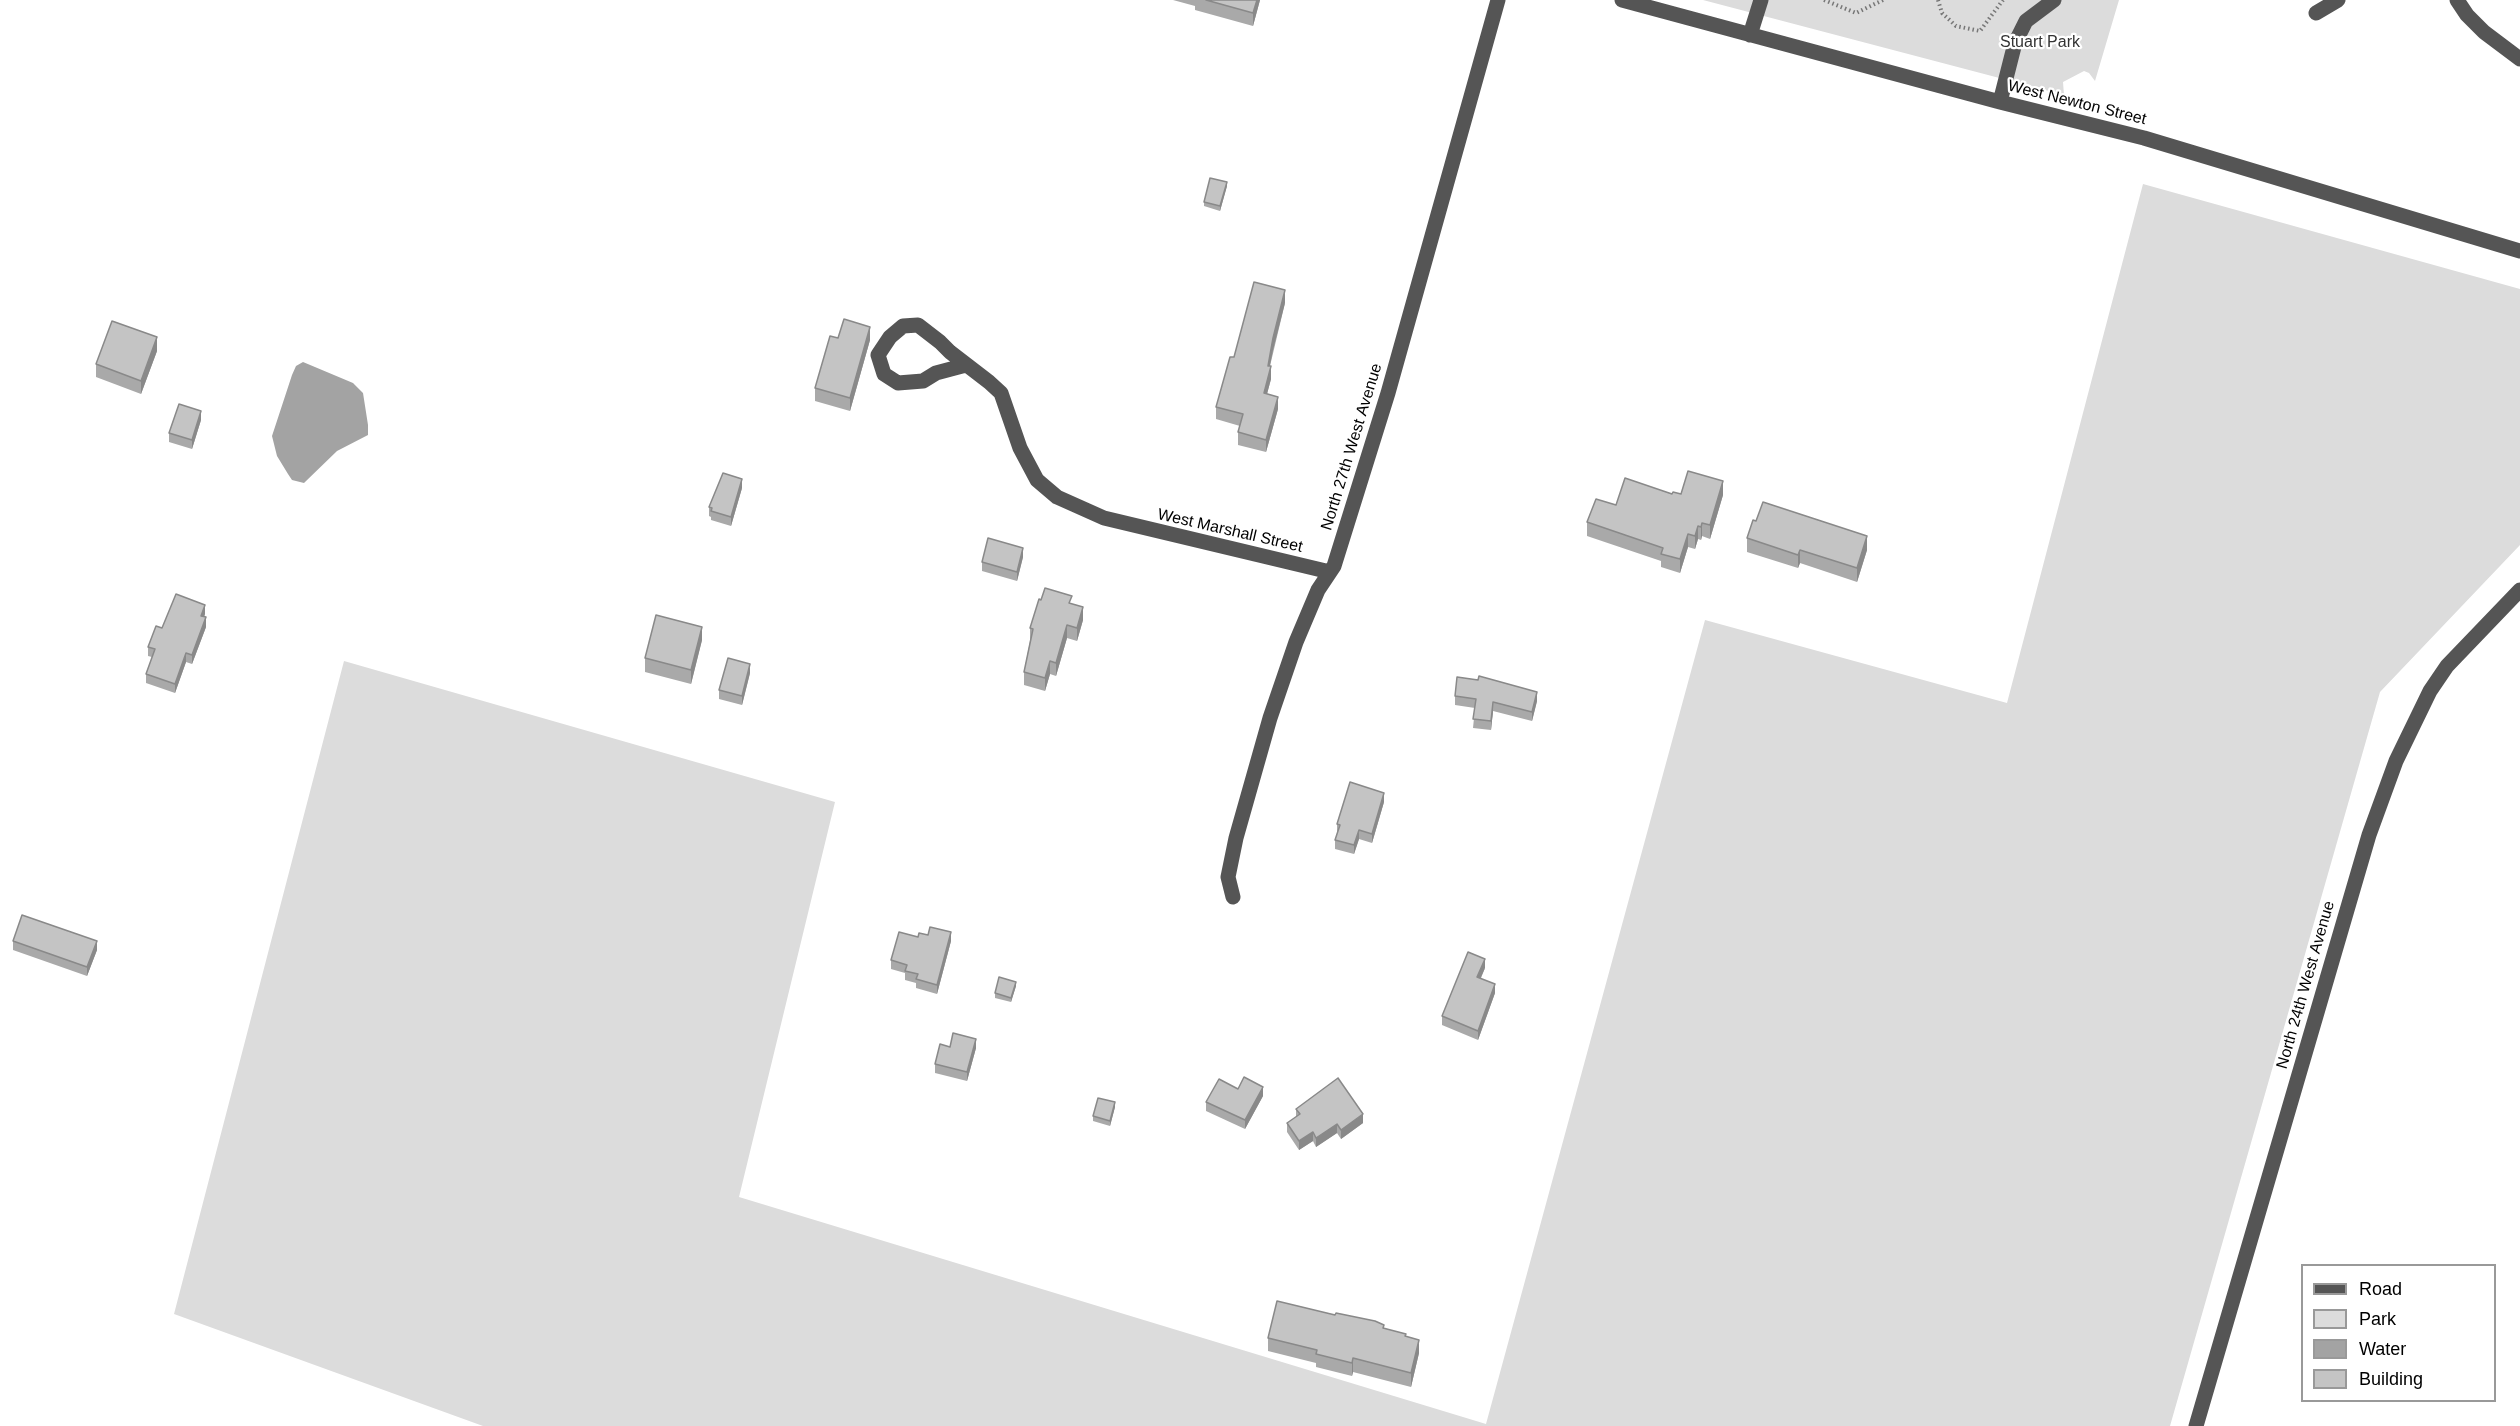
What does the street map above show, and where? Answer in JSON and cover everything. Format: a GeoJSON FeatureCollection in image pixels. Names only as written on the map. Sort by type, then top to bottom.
{"type":"FeatureCollection","features":[{"type":"Feature","properties":{"kind":"street","name":"North 27th West Avenue"},"geometry":{"type":"LineString","coordinates":[[1233,897],[1228,877],[1236,838],[1270,718],[1296,642],[1318,590],[1334,566],[1388,393],[1498,0]]}},
{"type":"Feature","properties":{"kind":"street","name":"West Newton Street"},"geometry":{"type":"LineString","coordinates":[[1622,0],[2000,102],[2144,138],[2520,251]]}},
{"type":"Feature","properties":{"kind":"street"},"geometry":{"type":"LineString","coordinates":[[1750,35],[1761,0]]}},
{"type":"Feature","properties":{"kind":"street"},"geometry":{"type":"LineString","coordinates":[[2000,102],[2015,43],[2026,21],[2054,0]]}},
{"type":"Feature","properties":{"kind":"street"},"geometry":{"type":"LineString","coordinates":[[2316,13],[2338,0]]}},
{"type":"Feature","properties":{"kind":"street"},"geometry":{"type":"LineString","coordinates":[[2457,0],[2467,15],[2484,32],[2520,59]]}},
{"type":"Feature","properties":{"kind":"street","name":"West Marshall Street"},"geometry":{"type":"LineString","coordinates":[[966,364],[936,372],[922,381],[898,383],[884,374],[878,355],[890,337],[903,326],[918,325],[966,364],[1001,393],[1020,448],[1037,480],[1057,497],[1104,518],[1122,523],[1330,572]]}},
{"type":"Feature","properties":{"kind":"street","name":"North 24th West Avenue"},"geometry":{"type":"LineString","coordinates":[[2196,1426],[2369,835],[2396,761],[2430,691],[2447,666],[2520,591]]}},
{"type":"Feature","properties":{"kind":"path"},"geometry":{"type":"LineString","coordinates":[[1824,0],[1856,14],[1883,0]]}},
{"type":"Feature","properties":{"kind":"path"},"geometry":{"type":"LineString","coordinates":[[1938,0],[1942,13],[1956,26],[1980,32],[2003,0]]}},
{"type":"Feature","properties":{"kind":"green space","name":"Stuart Park"},"geometry":{"type":"Polygon","coordinates":[[[1703,0],[2119,0],[2095,81],[2089,73],[2084,71],[2063,82],[2064,95],[1703,0]]]}},
{"type":"Feature","properties":{"kind":"green space"},"geometry":{"type":"Polygon","coordinates":[[[2143,184],[2520,289],[2520,545],[2380,692],[2170,1426],[483,1426],[174,1314],[344,661],[835,802],[739,1197],[1486,1424],[1705,620],[2007,703],[2143,184]]]}},
{"type":"Feature","properties":{"kind":"water"},"geometry":{"type":"Polygon","coordinates":[[[303,362],[353,383],[363,393],[368,425],[368,435],[337,451],[304,483],[292,480],[277,456],[272,436],[292,375],[296,366],[303,362]]]}},
{"type":"Feature","properties":{"kind":"building"},"geometry":{"type":"Polygon","coordinates":[[[1206,0],[1257,0],[1253,13],[1206,0]]]}},
{"type":"Feature","properties":{"kind":"building"},"geometry":{"type":"Polygon","coordinates":[[[1210,178],[1227,182],[1220,206],[1204,202],[1210,178]]]}},
{"type":"Feature","properties":{"kind":"building"},"geometry":{"type":"Polygon","coordinates":[[[1254,282],[1285,290],[1273,338],[1268,366],[1271,366],[1264,393],[1278,397],[1266,440],[1238,432],[1243,414],[1216,407],[1230,357],[1234,357],[1254,282]]]}},
{"type":"Feature","properties":{"kind":"building"},"geometry":{"type":"Polygon","coordinates":[[[844,319],[870,327],[850,398],[815,388],[830,336],[838,338],[844,319]]]}},
{"type":"Feature","properties":{"kind":"building"},"geometry":{"type":"Polygon","coordinates":[[[112,321],[157,337],[141,381],[96,364],[112,321]]]}},
{"type":"Feature","properties":{"kind":"building"},"geometry":{"type":"Polygon","coordinates":[[[179,404],[201,411],[192,440],[169,433],[179,404]]]}},
{"type":"Feature","properties":{"kind":"building"},"geometry":{"type":"Polygon","coordinates":[[[1688,471],[1723,481],[1710,525],[1702,523],[1701,527],[1698,526],[1695,536],[1688,534],[1680,559],[1661,554],[1663,548],[1587,522],[1596,499],[1616,505],[1625,478],[1672,494],[1673,492],[1681,494],[1688,471]]]}},
{"type":"Feature","properties":{"kind":"building"},"geometry":{"type":"Polygon","coordinates":[[[723,473],[742,479],[731,517],[711,511],[712,508],[709,507],[723,473]]]}},
{"type":"Feature","properties":{"kind":"building"},"geometry":{"type":"Polygon","coordinates":[[[1763,502],[1867,536],[1857,568],[1800,550],[1798,555],[1747,538],[1753,520],[1756,521],[1763,502]]]}},
{"type":"Feature","properties":{"kind":"building"},"geometry":{"type":"Polygon","coordinates":[[[988,538],[1023,548],[1017,572],[982,562],[988,538]]]}},
{"type":"Feature","properties":{"kind":"building"},"geometry":{"type":"Polygon","coordinates":[[[1045,588],[1072,596],[1069,603],[1083,607],[1077,628],[1067,625],[1056,663],[1050,661],[1045,678],[1024,672],[1033,629],[1030,628],[1045,588]]]}},
{"type":"Feature","properties":{"kind":"building"},"geometry":{"type":"Polygon","coordinates":[[[176,594],[205,605],[201,616],[206,617],[192,655],[186,653],[175,684],[146,674],[155,649],[148,647],[156,626],[162,628],[176,594]]]}},
{"type":"Feature","properties":{"kind":"building"},"geometry":{"type":"Polygon","coordinates":[[[656,615],[702,627],[691,670],[645,658],[656,615]]]}},
{"type":"Feature","properties":{"kind":"building"},"geometry":{"type":"Polygon","coordinates":[[[728,658],[750,664],[742,696],[719,690],[728,658]]]}},
{"type":"Feature","properties":{"kind":"building"},"geometry":{"type":"Polygon","coordinates":[[[1479,676],[1537,692],[1532,712],[1493,702],[1491,721],[1473,719],[1476,699],[1455,696],[1457,677],[1478,680],[1479,676]]]}},
{"type":"Feature","properties":{"kind":"building"},"geometry":{"type":"Polygon","coordinates":[[[1350,782],[1384,793],[1372,834],[1359,830],[1354,845],[1335,840],[1340,825],[1337,824],[1350,782]]]}},
{"type":"Feature","properties":{"kind":"building"},"geometry":{"type":"Polygon","coordinates":[[[22,915],[97,941],[87,967],[13,941],[22,915]]]}},
{"type":"Feature","properties":{"kind":"building"},"geometry":{"type":"Polygon","coordinates":[[[930,927],[951,932],[937,985],[916,979],[918,974],[905,971],[907,965],[891,960],[899,932],[918,937],[919,933],[928,935],[930,927]]]}},
{"type":"Feature","properties":{"kind":"building"},"geometry":{"type":"Polygon","coordinates":[[[1468,952],[1485,959],[1477,977],[1495,984],[1478,1031],[1442,1016],[1468,952]]]}},
{"type":"Feature","properties":{"kind":"building"},"geometry":{"type":"Polygon","coordinates":[[[999,977],[1016,982],[1011,998],[995,993],[999,977]]]}},
{"type":"Feature","properties":{"kind":"building"},"geometry":{"type":"Polygon","coordinates":[[[953,1033],[976,1039],[967,1072],[935,1064],[940,1044],[950,1047],[953,1033]]]}},
{"type":"Feature","properties":{"kind":"building"},"geometry":{"type":"Polygon","coordinates":[[[1244,1077],[1263,1087],[1245,1120],[1206,1102],[1219,1079],[1238,1089],[1244,1077]]]}},
{"type":"Feature","properties":{"kind":"building"},"geometry":{"type":"Polygon","coordinates":[[[1338,1078],[1363,1114],[1341,1130],[1337,1124],[1316,1138],[1313,1132],[1299,1141],[1287,1123],[1300,1114],[1296,1109],[1338,1078]]]}},
{"type":"Feature","properties":{"kind":"building"},"geometry":{"type":"Polygon","coordinates":[[[1098,1098],[1115,1102],[1110,1121],[1093,1116],[1098,1098]]]}},
{"type":"Feature","properties":{"kind":"building"},"geometry":{"type":"Polygon","coordinates":[[[1277,1301],[1335,1315],[1336,1313],[1375,1321],[1384,1325],[1383,1328],[1419,1340],[1411,1373],[1353,1358],[1352,1363],[1316,1354],[1317,1350],[1268,1338],[1277,1301]]]}}]}
